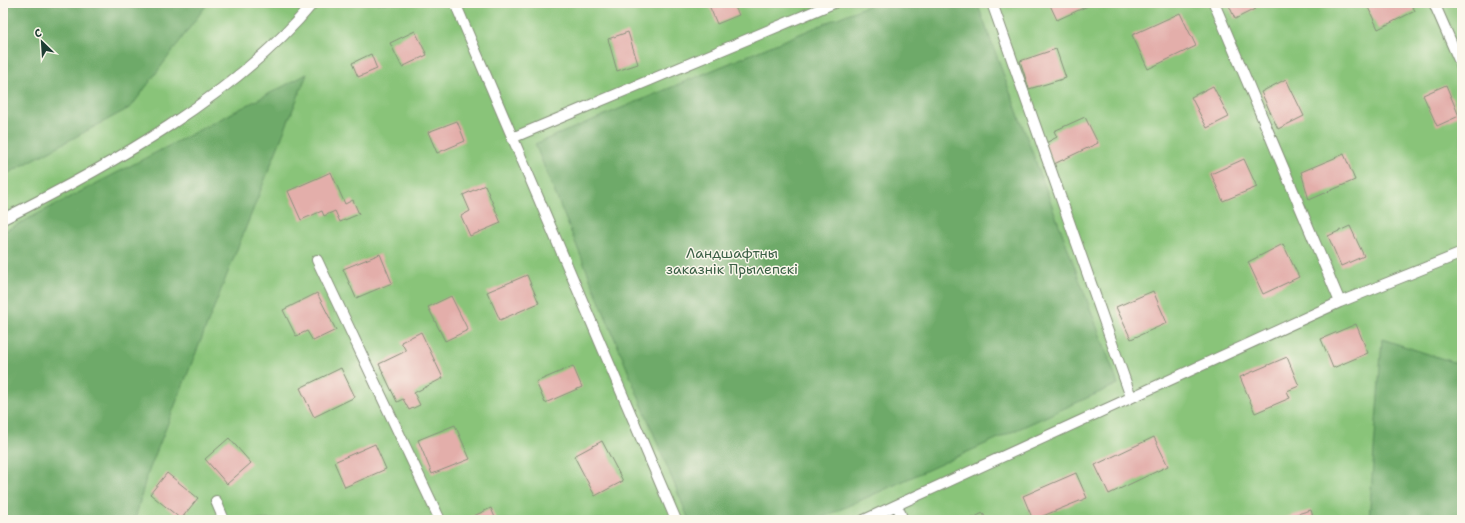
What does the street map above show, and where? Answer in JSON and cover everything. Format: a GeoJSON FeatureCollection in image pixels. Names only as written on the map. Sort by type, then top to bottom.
{"type":"FeatureCollection","features":[{"type":"Feature","properties":{"kind":"lane"},"geometry":{"type":"LineString","coordinates":[[3,219],[126,153],[194,108],[250,66],[298,21],[313,3]]}},
{"type":"Feature","properties":{"kind":"lane"},"geometry":{"type":"LineString","coordinates":[[454,3],[676,520]]}},
{"type":"Feature","properties":{"kind":"lane"},"geometry":{"type":"LineString","coordinates":[[512,138],[834,3]]}},
{"type":"Feature","properties":{"kind":"lane"},"geometry":{"type":"LineString","coordinates":[[992,3],[1131,397]]}},
{"type":"Feature","properties":{"kind":"lane"},"geometry":{"type":"LineString","coordinates":[[1214,3],[1340,302]]}},
{"type":"Feature","properties":{"kind":"lane"},"geometry":{"type":"LineString","coordinates":[[1434,3],[1462,67]]}},
{"type":"Feature","properties":{"kind":"lane"},"geometry":{"type":"LineString","coordinates":[[864,520],[1340,302],[1462,253]]}},
{"type":"Feature","properties":{"kind":"lane"},"geometry":{"type":"LineString","coordinates":[[317,260],[440,520]]}},
{"type":"Feature","properties":{"kind":"lane"},"geometry":{"type":"LineString","coordinates":[[216,501],[224,520]]}},
{"type":"Feature","properties":{"kind":"lane"},"geometry":{"type":"LineString","coordinates":[[897,505],[903,520]]}},
{"type":"Feature","properties":{"kind":"green space","name":"Ландшафтны заказнік Прылепскі"},"geometry":{"type":"Polygon","coordinates":[[[3,3],[1462,3],[1462,520],[3,520],[3,3]]]}},
{"type":"Feature","properties":{"kind":"green space"},"geometry":{"type":"Polygon","coordinates":[[[3,3],[208,3],[131,107],[3,176],[3,3]]]}},
{"type":"Feature","properties":{"kind":"green space"},"geometry":{"type":"Polygon","coordinates":[[[874,3],[977,3],[1118,384],[817,520],[689,520],[535,144],[874,3]]]}},
{"type":"Feature","properties":{"kind":"green space"},"geometry":{"type":"Polygon","coordinates":[[[307,74],[146,478],[135,520],[3,520],[3,232],[307,74]]]}},
{"type":"Feature","properties":{"kind":"green space"},"geometry":{"type":"Polygon","coordinates":[[[1382,339],[1462,365],[1462,520],[1369,520],[1382,339]]]}},
{"type":"Feature","properties":{"kind":"building"},"geometry":{"type":"Polygon","coordinates":[[[708,3],[733,3],[739,15],[717,24],[708,3]]]}},
{"type":"Feature","properties":{"kind":"building"},"geometry":{"type":"Polygon","coordinates":[[[1049,3],[1091,3],[1092,4],[1057,20],[1049,3]]]}},
{"type":"Feature","properties":{"kind":"building"},"geometry":{"type":"Polygon","coordinates":[[[1228,3],[1253,3],[1255,9],[1235,19],[1228,3]]]}},
{"type":"Feature","properties":{"kind":"building"},"geometry":{"type":"Polygon","coordinates":[[[1366,3],[1411,3],[1415,11],[1378,29],[1366,3]]]}},
{"type":"Feature","properties":{"kind":"building"},"geometry":{"type":"Polygon","coordinates":[[[1180,13],[1196,46],[1148,69],[1132,35],[1180,13]]]}},
{"type":"Feature","properties":{"kind":"building"},"geometry":{"type":"Polygon","coordinates":[[[415,31],[427,55],[402,67],[390,43],[415,31]]]}},
{"type":"Feature","properties":{"kind":"building"},"geometry":{"type":"Polygon","coordinates":[[[628,32],[638,64],[617,71],[608,39],[628,32]]]}},
{"type":"Feature","properties":{"kind":"building"},"geometry":{"type":"Polygon","coordinates":[[[1056,49],[1066,78],[1029,89],[1020,61],[1056,49]]]}},
{"type":"Feature","properties":{"kind":"building"},"geometry":{"type":"Polygon","coordinates":[[[371,54],[377,69],[358,77],[352,63],[371,54]]]}},
{"type":"Feature","properties":{"kind":"building"},"geometry":{"type":"Polygon","coordinates":[[[1286,79],[1304,116],[1278,129],[1261,92],[1286,79]]]}},
{"type":"Feature","properties":{"kind":"building"},"geometry":{"type":"Polygon","coordinates":[[[1446,85],[1459,116],[1437,126],[1423,95],[1446,85]]]}},
{"type":"Feature","properties":{"kind":"building"},"geometry":{"type":"Polygon","coordinates":[[[1213,86],[1229,117],[1207,128],[1191,97],[1213,86]]]}},
{"type":"Feature","properties":{"kind":"building"},"geometry":{"type":"Polygon","coordinates":[[[1085,117],[1098,143],[1054,164],[1044,144],[1057,137],[1054,131],[1085,117]]]}},
{"type":"Feature","properties":{"kind":"building"},"geometry":{"type":"Polygon","coordinates":[[[457,121],[465,141],[437,153],[428,132],[457,121]]]}},
{"type":"Feature","properties":{"kind":"building"},"geometry":{"type":"Polygon","coordinates":[[[1344,154],[1355,180],[1309,200],[1301,172],[1344,154]]]}},
{"type":"Feature","properties":{"kind":"building"},"geometry":{"type":"Polygon","coordinates":[[[1244,159],[1257,187],[1223,201],[1211,174],[1244,159]]]}},
{"type":"Feature","properties":{"kind":"building"},"geometry":{"type":"Polygon","coordinates":[[[331,172],[345,204],[353,200],[359,214],[340,222],[335,211],[324,216],[322,211],[301,220],[288,191],[331,172]]]}},
{"type":"Feature","properties":{"kind":"building"},"geometry":{"type":"Polygon","coordinates":[[[485,185],[501,223],[470,236],[461,216],[470,211],[463,195],[485,185]]]}},
{"type":"Feature","properties":{"kind":"building"},"geometry":{"type":"Polygon","coordinates":[[[1350,226],[1364,256],[1341,266],[1328,236],[1350,226]]]}},
{"type":"Feature","properties":{"kind":"building"},"geometry":{"type":"Polygon","coordinates":[[[1283,244],[1299,277],[1263,294],[1248,262],[1283,244]]]}},
{"type":"Feature","properties":{"kind":"building"},"geometry":{"type":"Polygon","coordinates":[[[380,254],[392,283],[356,298],[343,269],[380,254]]]}},
{"type":"Feature","properties":{"kind":"building"},"geometry":{"type":"Polygon","coordinates":[[[527,275],[539,303],[500,320],[487,292],[527,275]]]}},
{"type":"Feature","properties":{"kind":"building"},"geometry":{"type":"Polygon","coordinates":[[[1153,291],[1167,323],[1131,339],[1116,307],[1153,291]]]}},
{"type":"Feature","properties":{"kind":"building"},"geometry":{"type":"Polygon","coordinates":[[[317,293],[336,330],[313,341],[307,331],[296,336],[283,310],[317,293]]]}},
{"type":"Feature","properties":{"kind":"building"},"geometry":{"type":"Polygon","coordinates":[[[451,296],[468,330],[445,341],[428,307],[451,296]]]}},
{"type":"Feature","properties":{"kind":"building"},"geometry":{"type":"Polygon","coordinates":[[[1356,324],[1368,353],[1333,368],[1321,339],[1356,324]]]}},
{"type":"Feature","properties":{"kind":"building"},"geometry":{"type":"Polygon","coordinates":[[[421,332],[443,378],[414,393],[420,405],[409,410],[403,399],[397,402],[379,364],[406,351],[401,342],[421,332]]]}},
{"type":"Feature","properties":{"kind":"building"},"geometry":{"type":"Polygon","coordinates":[[[1287,357],[1299,386],[1287,391],[1290,398],[1255,413],[1240,377],[1287,357]]]}},
{"type":"Feature","properties":{"kind":"building"},"geometry":{"type":"Polygon","coordinates":[[[573,366],[582,387],[545,403],[536,382],[573,366]]]}},
{"type":"Feature","properties":{"kind":"building"},"geometry":{"type":"Polygon","coordinates":[[[341,368],[355,397],[314,417],[300,388],[341,368]]]}},
{"type":"Feature","properties":{"kind":"building"},"geometry":{"type":"Polygon","coordinates":[[[455,425],[470,459],[432,474],[418,440],[455,425]]]}},
{"type":"Feature","properties":{"kind":"building"},"geometry":{"type":"Polygon","coordinates":[[[1154,437],[1168,466],[1109,494],[1095,465],[1154,437]]]}},
{"type":"Feature","properties":{"kind":"building"},"geometry":{"type":"Polygon","coordinates":[[[229,438],[251,463],[227,484],[205,459],[229,438]]]}},
{"type":"Feature","properties":{"kind":"building"},"geometry":{"type":"Polygon","coordinates":[[[602,441],[623,481],[595,496],[574,456],[602,441]]]}},
{"type":"Feature","properties":{"kind":"building"},"geometry":{"type":"Polygon","coordinates":[[[375,444],[386,469],[345,487],[334,462],[375,444]]]}},
{"type":"Feature","properties":{"kind":"building"},"geometry":{"type":"Polygon","coordinates":[[[167,473],[198,498],[181,519],[150,494],[167,473]]]}},
{"type":"Feature","properties":{"kind":"building"},"geometry":{"type":"Polygon","coordinates":[[[1076,473],[1087,498],[1033,520],[1023,496],[1076,473]]]}},
{"type":"Feature","properties":{"kind":"building"},"geometry":{"type":"Polygon","coordinates":[[[491,508],[496,520],[465,520],[491,508]]]}},
{"type":"Feature","properties":{"kind":"building"},"geometry":{"type":"Polygon","coordinates":[[[1311,510],[1314,520],[1277,520],[1311,510]]]}},
{"type":"Feature","properties":{"kind":"building"},"geometry":{"type":"Polygon","coordinates":[[[983,513],[986,520],[968,520],[983,513]]]}}]}
